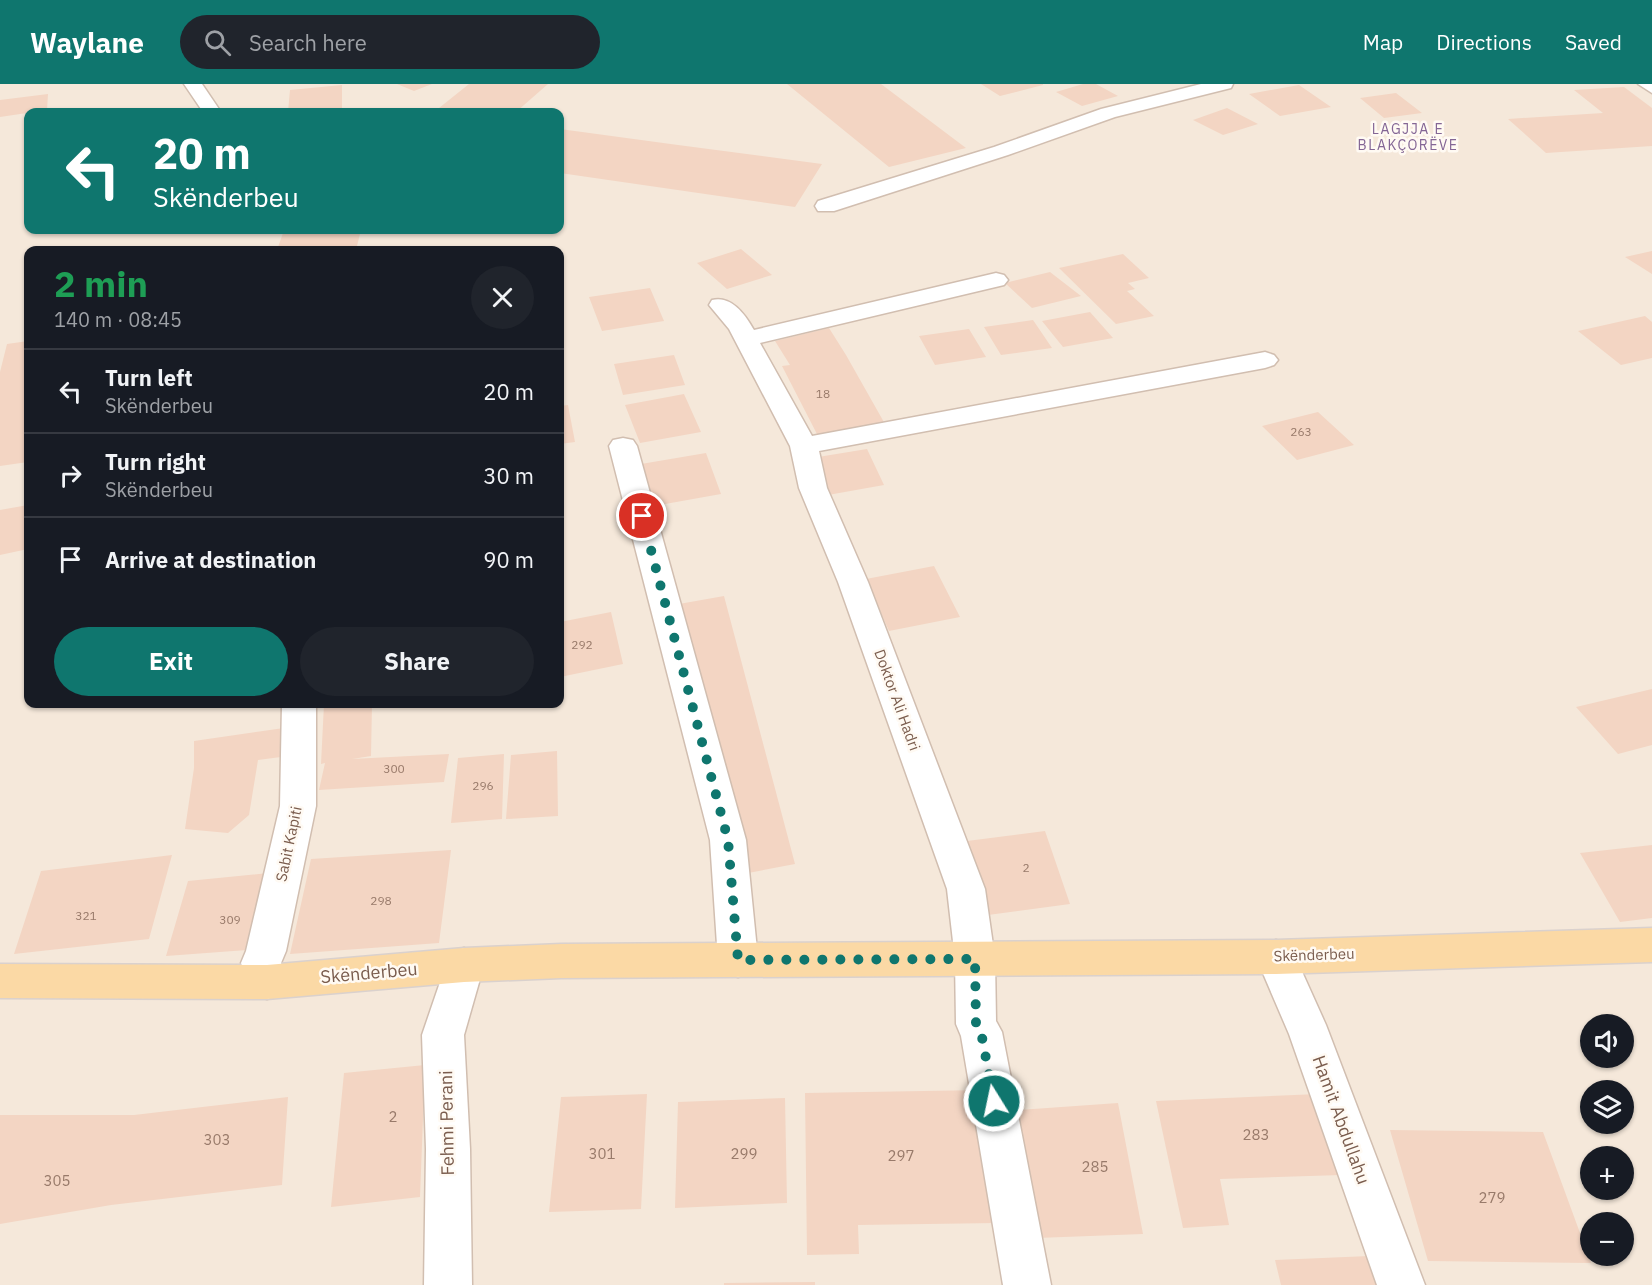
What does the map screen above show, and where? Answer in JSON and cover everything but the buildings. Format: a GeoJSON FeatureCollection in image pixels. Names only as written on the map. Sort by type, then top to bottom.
{"type":"FeatureCollection","features":[{"type":"Feature","properties":{"kind":"main road","name":"Skënderbeu"},"geometry":{"type":"LineString","coordinates":[[0,981],[267,982],[464,965],[738,960],[1276,957],[1652,945]]}},
{"type":"Feature","properties":{"kind":"street"},"geometry":{"type":"LineString","coordinates":[[193,84],[209,108]]}},
{"type":"Feature","properties":{"kind":"street"},"geometry":{"type":"LineString","coordinates":[[826,206],[1001,151],[1108,113],[1224,84]]}},
{"type":"Feature","properties":{"kind":"street"},"geometry":{"type":"LineString","coordinates":[[1647,84],[1652,87]]}},
{"type":"Feature","properties":{"kind":"street"},"geometry":{"type":"LineString","coordinates":[[746,339],[996,280]]}},
{"type":"Feature","properties":{"kind":"street","name":"Doktor Ali Hadri"},"geometry":{"type":"LineString","coordinates":[[721,305],[740,327],[804,446],[813,488],[853,582],[966,889],[975,959]]}},
{"type":"Feature","properties":{"kind":"street"},"geometry":{"type":"LineString","coordinates":[[804,446],[1265,360]]}},
{"type":"Feature","properties":{"kind":"street"},"geometry":{"type":"LineString","coordinates":[[623,446],[728,840],[738,960]]}},
{"type":"Feature","properties":{"kind":"street","name":"Sabit Kapiti"},"geometry":{"type":"LineString","coordinates":[[267,982],[261,963],[266,951],[298,806],[299,708]]}},
{"type":"Feature","properties":{"kind":"street","name":"Hamit Abdullahu"},"geometry":{"type":"LineString","coordinates":[[1276,957],[1300,1017],[1306,1025],[1401,1285]]}},
{"type":"Feature","properties":{"kind":"street"},"geometry":{"type":"LineString","coordinates":[[975,959],[976,1024],[981,1032],[1027,1285]]}},
{"type":"Feature","properties":{"kind":"street","name":"Fehmi Perani"},"geometry":{"type":"LineString","coordinates":[[448,1285],[448,1149],[443,1035],[464,965]]}},
{"type":"Feature","properties":{"kind":"shaded area"},"geometry":{"type":"Polygon","coordinates":[[[0,84],[1652,84],[1652,1285],[0,1285],[0,84]]]}},
{"type":"Feature","properties":{"kind":"district","name":"LAGJJA E BLAKÇORËVE"},"geometry":{"type":"Point","coordinates":[1408,138]}},
{"type":"Feature","properties":{"kind":"route"},"geometry":{"type":"LineString","coordinates":[[642,516],[728,840],[738,960],[975,959],[976,1024],[981,1032],[994,1101]]}}]}
